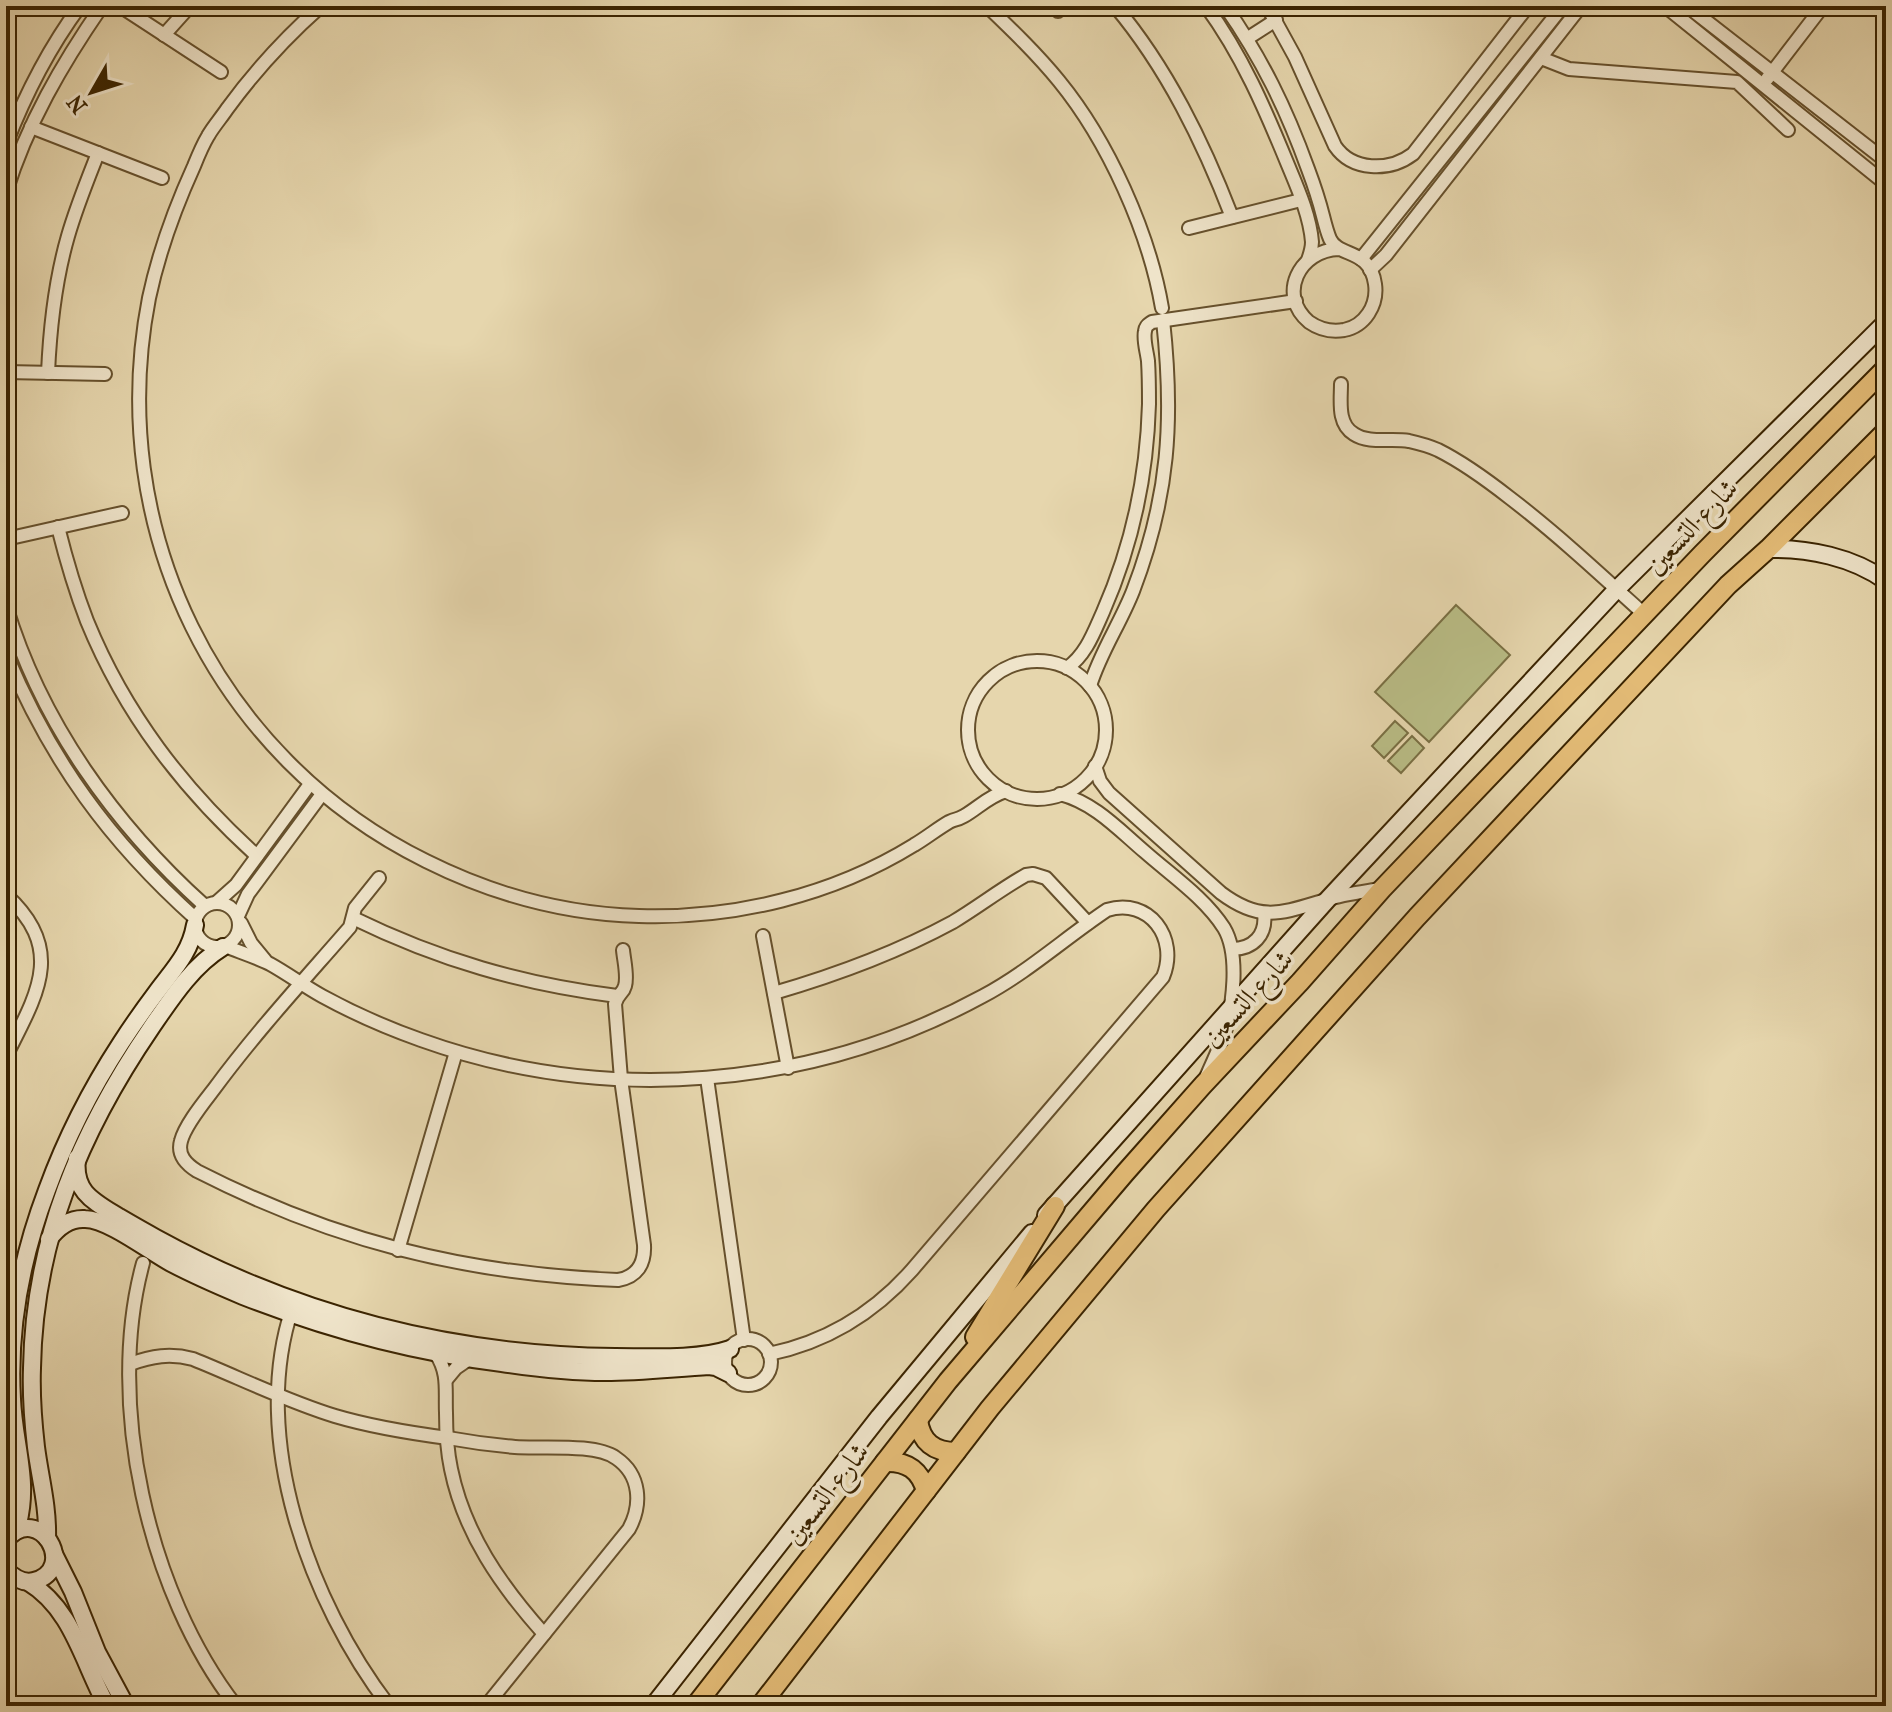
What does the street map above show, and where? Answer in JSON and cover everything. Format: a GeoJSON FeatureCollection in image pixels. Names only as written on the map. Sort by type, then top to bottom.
{"type":"FeatureCollection","features":[{"type":"Feature","properties":{"kind":"main road","name":"شارع التسعين"},"geometry":{"type":"LineString","coordinates":[[695,1706],[948,1381],[1203,1085],[1382,889],[1702,554],[1886,368]]}},
{"type":"Feature","properties":{"kind":"main road"},"geometry":{"type":"LineString","coordinates":[[760,1706],[999,1397],[1156,1209],[1397,938],[1728,585],[1886,431]]}},
{"type":"Feature","properties":{"kind":"main road"},"geometry":{"type":"LineString","coordinates":[[948,1381],[1055,1206]]}},
{"type":"Feature","properties":{"kind":"main road"},"geometry":{"type":"LineString","coordinates":[[918,1420],[925,1441],[945,1452],[956,1452]]}},
{"type":"Feature","properties":{"kind":"main road"},"geometry":{"type":"LineString","coordinates":[[885,1462],[907,1464],[923,1480],[926,1491]]}},
{"type":"Feature","properties":{"kind":"street"},"geometry":{"type":"LineString","coordinates":[[7,137],[46,59],[80,6]]}},
{"type":"Feature","properties":{"kind":"street"},"geometry":{"type":"LineString","coordinates":[[6,192],[31,127],[66,61],[102,6]]}},
{"type":"Feature","properties":{"kind":"street"},"geometry":{"type":"LineString","coordinates":[[120,6],[221,72]]}},
{"type":"Feature","properties":{"kind":"street"},"geometry":{"type":"LineString","coordinates":[[164,35],[190,6]]}},
{"type":"Feature","properties":{"kind":"street"},"geometry":{"type":"LineString","coordinates":[[321,6],[274,51],[208,136],[174,209],[155,268],[143,329],[140,440],[151,515],[174,587],[197,637],[228,691],[266,741],[310,784],[362,825],[448,872],[494,890],[541,903],[638,916],[724,911],[784,900],[831,886],[876,867],[1006,791]]}},
{"type":"Feature","properties":{"kind":"street"},"geometry":{"type":"LineString","coordinates":[[987,6],[1022,39],[1060,83],[1093,131],[1120,182],[1153,263],[1163,314],[1169,399],[1160,499],[1143,564],[1090,686]]}},
{"type":"Feature","properties":{"kind":"street"},"geometry":{"type":"LineString","coordinates":[[1115,6],[1170,84],[1201,144],[1232,217]]}},
{"type":"Feature","properties":{"kind":"street"},"geometry":{"type":"LineString","coordinates":[[1206,6],[1256,90],[1301,200],[1312,240],[1308,260],[1297,275],[1296,301],[1304,316],[1318,327],[1334,331],[1352,327],[1367,315],[1376,288],[1370,270],[1361,259],[1339,249],[1322,251],[1308,260]]}},
{"type":"Feature","properties":{"kind":"street"},"geometry":{"type":"LineString","coordinates":[[1225,6],[1248,38],[1281,99],[1330,239],[1339,249]]}},
{"type":"Feature","properties":{"kind":"street"},"geometry":{"type":"LineString","coordinates":[[1267,6],[1313,94],[1335,146],[1344,158],[1366,167],[1396,163],[1413,154],[1528,6]]}},
{"type":"Feature","properties":{"kind":"street"},"geometry":{"type":"LineString","coordinates":[[1361,259],[1563,6]]}},
{"type":"Feature","properties":{"kind":"street"},"geometry":{"type":"LineString","coordinates":[[1370,270],[1386,255],[1581,6]]}},
{"type":"Feature","properties":{"kind":"street"},"geometry":{"type":"LineString","coordinates":[[1665,6],[1886,184]]}},
{"type":"Feature","properties":{"kind":"street"},"geometry":{"type":"LineString","coordinates":[[1687,6],[1886,161]]}},
{"type":"Feature","properties":{"kind":"street"},"geometry":{"type":"LineString","coordinates":[[1763,85],[1823,6]]}},
{"type":"Feature","properties":{"kind":"street"},"geometry":{"type":"LineString","coordinates":[[1248,38],[1276,20]]}},
{"type":"Feature","properties":{"kind":"street"},"geometry":{"type":"LineString","coordinates":[[1541,58],[1569,69],[1737,82],[1788,130]]}},
{"type":"Feature","properties":{"kind":"street"},"geometry":{"type":"LineString","coordinates":[[31,127],[162,178]]}},
{"type":"Feature","properties":{"kind":"street"},"geometry":{"type":"LineString","coordinates":[[1871,149],[1886,145]]}},
{"type":"Feature","properties":{"kind":"street"},"geometry":{"type":"LineString","coordinates":[[48,373],[50,327],[57,283],[81,195],[98,153]]}},
{"type":"Feature","properties":{"kind":"street"},"geometry":{"type":"LineString","coordinates":[[1189,228],[1301,200]]}},
{"type":"Feature","properties":{"kind":"street"},"geometry":{"type":"LineString","coordinates":[[1067,668],[1082,653],[1098,624],[1133,527],[1142,485],[1148,431],[1145,330],[1163,314],[1296,301]]}},
{"type":"Feature","properties":{"kind":"street"},"geometry":{"type":"LineString","coordinates":[[653,1706],[879,1417],[1055,1206],[1230,1008],[1617,589],[1886,322]]}},
{"type":"Feature","properties":{"kind":"street"},"geometry":{"type":"LineString","coordinates":[[6,372],[105,374]]}},
{"type":"Feature","properties":{"kind":"street"},"geometry":{"type":"LineString","coordinates":[[1341,384],[1341,416],[1344,425],[1353,434],[1364,438],[1409,441],[1434,448],[1461,463],[1581,555],[1645,615]]}},
{"type":"Feature","properties":{"kind":"street"},"geometry":{"type":"LineString","coordinates":[[6,539],[122,513]]}},
{"type":"Feature","properties":{"kind":"street"},"geometry":{"type":"LineString","coordinates":[[58,527],[87,621],[131,708],[188,787],[257,856]]}},
{"type":"Feature","properties":{"kind":"street"},"geometry":{"type":"LineString","coordinates":[[1768,549],[1817,552],[1882,572]]}},
{"type":"Feature","properties":{"kind":"street"},"geometry":{"type":"LineString","coordinates":[[6,606],[34,678],[55,721],[86,772],[137,839],[170,873],[211,904],[226,904],[233,909],[251,943],[268,963]]}},
{"type":"Feature","properties":{"kind":"street"},"geometry":{"type":"LineString","coordinates":[[6,654],[35,719],[87,802],[117,841],[195,922],[199,938],[204,943],[224,946],[268,963],[300,984],[387,1027],[456,1052],[520,1068],[621,1079],[707,1078],[788,1068],[870,1046],[947,1015],[1021,973],[1107,910],[1128,907],[1148,916],[1161,931],[1169,953],[1163,977],[898,1286],[848,1325],[810,1343],[769,1354]]}},
{"type":"Feature","properties":{"kind":"street"},"geometry":{"type":"LineString","coordinates":[[1034,661],[1051,662],[1067,668],[1090,686],[1099,701],[1106,734],[1102,751],[1086,778],[1074,788],[1047,798],[1019,796],[990,780],[973,756],[968,726],[970,711],[984,685],[1001,671],[1034,661]]}},
{"type":"Feature","properties":{"kind":"street"},"geometry":{"type":"LineString","coordinates":[[1095,766],[1100,781],[1109,793],[1202,877],[1241,907],[1264,913],[1295,910],[1328,899],[1382,889]]}},
{"type":"Feature","properties":{"kind":"street"},"geometry":{"type":"LineString","coordinates":[[952,820],[982,793],[990,780]]}},
{"type":"Feature","properties":{"kind":"street"},"geometry":{"type":"LineString","coordinates":[[11,1536],[20,1519],[24,1492],[12,1397],[13,1342],[20,1288],[36,1224],[54,1171],[105,1067],[183,958],[191,943],[199,911],[232,890],[310,784]]}},
{"type":"Feature","properties":{"kind":"street"},"geometry":{"type":"LineString","coordinates":[[47,1538],[47,1507],[33,1423],[32,1370],[35,1317],[49,1239],[61,1198],[104,1102],[154,1024],[197,968],[237,936],[242,904],[322,794]]}},
{"type":"Feature","properties":{"kind":"street"},"geometry":{"type":"LineString","coordinates":[[1060,794],[1078,799],[1093,808],[1190,891],[1222,926],[1232,949],[1230,1008],[1224,1035],[1203,1085]]}},
{"type":"Feature","properties":{"kind":"street"},"geometry":{"type":"LineString","coordinates":[[774,993],[847,970],[908,945],[954,921],[1026,875],[1046,878],[1088,923]]}},
{"type":"Feature","properties":{"kind":"street"},"geometry":{"type":"LineString","coordinates":[[1190,891],[1202,877]]}},
{"type":"Feature","properties":{"kind":"street"},"geometry":{"type":"LineString","coordinates":[[379,878],[355,908],[350,927],[252,1039],[206,1100],[180,1142],[186,1165],[264,1203],[333,1230],[398,1250],[461,1264],[536,1275],[618,1280],[626,1279],[639,1269],[644,1253],[621,1079],[615,1004],[626,984],[623,950]]}},
{"type":"Feature","properties":{"kind":"street"},"geometry":{"type":"LineString","coordinates":[[6,895],[33,927],[42,962],[35,997],[6,1056]]}},
{"type":"Feature","properties":{"kind":"street"},"geometry":{"type":"LineString","coordinates":[[1222,926],[1241,907]]}},
{"type":"Feature","properties":{"kind":"street"},"geometry":{"type":"LineString","coordinates":[[1232,949],[1255,942],[1264,929],[1264,913]]}},
{"type":"Feature","properties":{"kind":"street"},"geometry":{"type":"LineString","coordinates":[[353,918],[415,946],[478,969],[545,985],[617,996]]}},
{"type":"Feature","properties":{"kind":"street"},"geometry":{"type":"LineString","coordinates":[[763,936],[788,1068]]}},
{"type":"Feature","properties":{"kind":"street"},"geometry":{"type":"LineString","coordinates":[[398,1250],[456,1052]]}},
{"type":"Feature","properties":{"kind":"street"},"geometry":{"type":"LineString","coordinates":[[707,1078],[737,1344],[726,1365],[728,1373]]}},
{"type":"Feature","properties":{"kind":"street"},"geometry":{"type":"LineString","coordinates":[[49,1239],[56,1230],[74,1220],[92,1219],[203,1279],[292,1308],[377,1341],[436,1354],[569,1371],[635,1372],[709,1366],[728,1373],[741,1384],[750,1385],[765,1378],[769,1371],[769,1354],[764,1346],[754,1340],[708,1354],[668,1357],[538,1354],[442,1341],[292,1308],[194,1258],[91,1199],[84,1193],[77,1176],[77,1158]]}},
{"type":"Feature","properties":{"kind":"street"},"geometry":{"type":"LineString","coordinates":[[74,1220],[70,1203],[78,1194],[84,1193]]}},
{"type":"Feature","properties":{"kind":"street"},"geometry":{"type":"LineString","coordinates":[[143,1263],[132,1313],[130,1364],[134,1437],[143,1496],[164,1572],[191,1635],[236,1706]]}},
{"type":"Feature","properties":{"kind":"street"},"geometry":{"type":"LineString","coordinates":[[292,1308],[283,1341],[278,1395],[291,1502],[313,1574],[346,1642],[389,1706]]}},
{"type":"Feature","properties":{"kind":"street"},"geometry":{"type":"LineString","coordinates":[[436,1354],[446,1380],[446,1438],[451,1469],[471,1530],[503,1585],[544,1634]]}},
{"type":"Feature","properties":{"kind":"street"},"geometry":{"type":"LineString","coordinates":[[130,1364],[163,1355],[179,1355],[306,1406],[363,1424],[512,1447],[595,1449],[616,1458],[631,1474],[638,1496],[629,1529],[486,1706]]}},
{"type":"Feature","properties":{"kind":"street"},"geometry":{"type":"LineString","coordinates":[[446,1380],[469,1359]]}},
{"type":"Feature","properties":{"kind":"street"},"geometry":{"type":"LineString","coordinates":[[11,1536],[24,1529],[41,1532],[53,1545],[54,1554],[53,1563],[44,1577],[13,1576]]}},
{"type":"Feature","properties":{"kind":"street"},"geometry":{"type":"LineString","coordinates":[[54,1554],[97,1652],[126,1706]]}},
{"type":"Feature","properties":{"kind":"street"},"geometry":{"type":"LineString","coordinates":[[13,1576],[47,1595],[63,1614],[107,1706]]}},
{"type":"Feature","properties":{"kind":"green space"},"geometry":{"type":"Polygon","coordinates":[[[1456,605],[1510,655],[1429,742],[1375,692],[1456,605]]]}},
{"type":"Feature","properties":{"kind":"green space"},"geometry":{"type":"Polygon","coordinates":[[[1395,721],[1408,733],[1384,758],[1372,746],[1395,721]]]}},
{"type":"Feature","properties":{"kind":"green space"},"geometry":{"type":"Polygon","coordinates":[[[1412,736],[1424,748],[1401,773],[1388,761],[1412,736]]]}}]}
